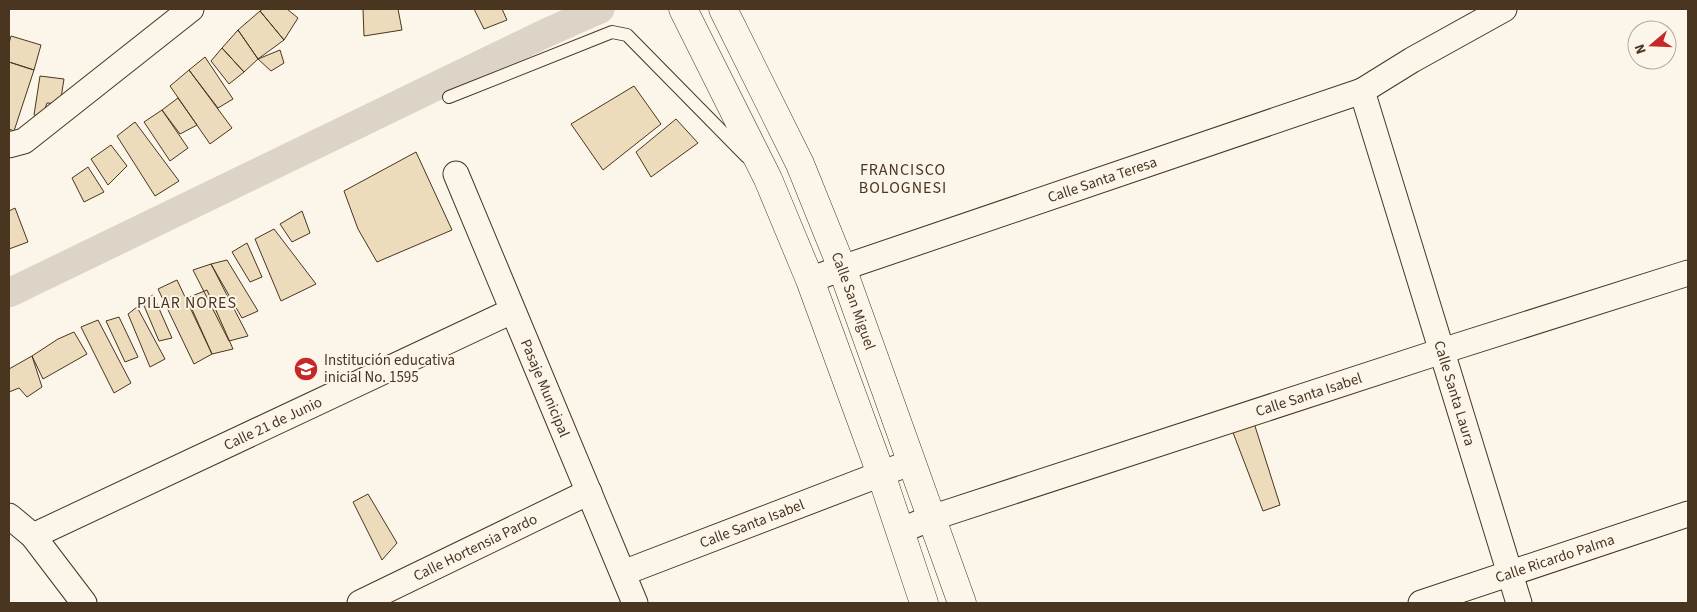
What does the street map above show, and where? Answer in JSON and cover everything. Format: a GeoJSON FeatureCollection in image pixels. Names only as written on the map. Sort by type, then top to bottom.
{"type":"FeatureCollection","features":[{"type":"Feature","properties":{"kind":"street"},"geometry":{"type":"LineString","coordinates":[[9,145],[24,141],[191,9]]}},
{"type":"Feature","properties":{"kind":"street","name":"Calle San Miguel"},"geometry":{"type":"LineString","coordinates":[[723,9],[800,164],[842,268],[962,603]]}},
{"type":"Feature","properties":{"kind":"street","name":"Calle Santa Teresa"},"geometry":{"type":"LineString","coordinates":[[810,280],[1362,90],[1504,9]]}},
{"type":"Feature","properties":{"kind":"street"},"geometry":{"type":"LineString","coordinates":[[685,11],[768,179],[810,280],[881,474],[924,603]]}},
{"type":"Feature","properties":{"kind":"street","name":"Calle Santa Laura"},"geometry":{"type":"LineString","coordinates":[[1362,90],[1520,603]]}},
{"type":"Feature","properties":{"kind":"street","name":"Pasaje Municipal"},"geometry":{"type":"LineString","coordinates":[[456,174],[635,603]]}},
{"type":"Feature","properties":{"kind":"street","name":"Calle Santa Isabel"},"geometry":{"type":"LineString","coordinates":[[900,531],[931,518],[1442,351],[1688,273]]}},
{"type":"Feature","properties":{"kind":"street","name":"Calle 21 de Junio"},"geometry":{"type":"LineString","coordinates":[[33,536],[512,311]]}},
{"type":"Feature","properties":{"kind":"street","name":"Calle Santa Isabel"},"geometry":{"type":"LineString","coordinates":[[623,573],[912,462]]}},
{"type":"Feature","properties":{"kind":"street","name":"Calle Hortensia Pardo"},"geometry":{"type":"LineString","coordinates":[[360,603],[589,492]]}},
{"type":"Feature","properties":{"kind":"street","name":"Calle Ricardo Palma"},"geometry":{"type":"LineString","coordinates":[[1421,603],[1688,514]]}},
{"type":"Feature","properties":{"kind":"street"},"geometry":{"type":"LineString","coordinates":[[9,516],[33,536],[84,603]]}},
{"type":"Feature","properties":{"kind":"lane"},"geometry":{"type":"LineString","coordinates":[[449,97],[612,32],[627,34],[768,179]]}},
{"type":"Feature","properties":{"kind":"building"},"geometry":{"type":"Polygon","coordinates":[[[263,9],[287,9],[298,18],[284,40],[260,11],[263,9]]]}},
{"type":"Feature","properties":{"kind":"building"},"geometry":{"type":"Polygon","coordinates":[[[363,9],[398,9],[402,30],[364,36],[363,9]]]}},
{"type":"Feature","properties":{"kind":"building"},"geometry":{"type":"Polygon","coordinates":[[[474,9],[502,9],[507,20],[484,29],[474,9]]]}},
{"type":"Feature","properties":{"kind":"building"},"geometry":{"type":"Polygon","coordinates":[[[260,11],[284,40],[258,59],[238,30],[260,11]]]}},
{"type":"Feature","properties":{"kind":"building"},"geometry":{"type":"Polygon","coordinates":[[[238,30],[258,59],[244,72],[222,48],[238,30]]]}},
{"type":"Feature","properties":{"kind":"building"},"geometry":{"type":"Polygon","coordinates":[[[11,36],[41,45],[34,70],[9,62],[11,36]]]}},
{"type":"Feature","properties":{"kind":"building"},"geometry":{"type":"Polygon","coordinates":[[[222,48],[244,72],[229,84],[211,61],[222,48]]]}},
{"type":"Feature","properties":{"kind":"building"},"geometry":{"type":"Polygon","coordinates":[[[280,50],[284,63],[271,71],[258,59],[280,50]]]}},
{"type":"Feature","properties":{"kind":"building"},"geometry":{"type":"Polygon","coordinates":[[[205,57],[233,99],[218,108],[189,70],[205,57]]]}},
{"type":"Feature","properties":{"kind":"building"},"geometry":{"type":"Polygon","coordinates":[[[9,62],[34,70],[14,131],[9,129],[9,62]]]}},
{"type":"Feature","properties":{"kind":"building"},"geometry":{"type":"Polygon","coordinates":[[[189,70],[232,128],[210,144],[170,86],[189,70]]]}},
{"type":"Feature","properties":{"kind":"building"},"geometry":{"type":"Polygon","coordinates":[[[40,76],[64,79],[60,104],[47,103],[42,117],[34,115],[40,76]]]}},
{"type":"Feature","properties":{"kind":"building"},"geometry":{"type":"Polygon","coordinates":[[[634,86],[661,124],[603,170],[571,124],[634,86]]]}},
{"type":"Feature","properties":{"kind":"building"},"geometry":{"type":"Polygon","coordinates":[[[178,98],[197,125],[180,134],[162,110],[178,98]]]}},
{"type":"Feature","properties":{"kind":"building"},"geometry":{"type":"Polygon","coordinates":[[[162,110],[188,148],[170,161],[144,122],[162,110]]]}},
{"type":"Feature","properties":{"kind":"building"},"geometry":{"type":"Polygon","coordinates":[[[676,119],[698,143],[651,177],[636,152],[676,119]]]}},
{"type":"Feature","properties":{"kind":"building"},"geometry":{"type":"Polygon","coordinates":[[[135,122],[179,181],[155,196],[117,136],[135,122]]]}},
{"type":"Feature","properties":{"kind":"building"},"geometry":{"type":"Polygon","coordinates":[[[111,145],[127,166],[108,185],[91,159],[111,145]]]}},
{"type":"Feature","properties":{"kind":"building"},"geometry":{"type":"Polygon","coordinates":[[[416,152],[452,230],[377,262],[358,229],[344,191],[416,152]]]}},
{"type":"Feature","properties":{"kind":"building"},"geometry":{"type":"Polygon","coordinates":[[[88,167],[104,192],[84,202],[72,178],[88,167]]]}},
{"type":"Feature","properties":{"kind":"building"},"geometry":{"type":"Polygon","coordinates":[[[15,208],[28,242],[9,249],[9,211],[15,208]]]}},
{"type":"Feature","properties":{"kind":"building"},"geometry":{"type":"Polygon","coordinates":[[[302,211],[310,233],[292,242],[280,224],[302,211]]]}},
{"type":"Feature","properties":{"kind":"building"},"geometry":{"type":"Polygon","coordinates":[[[274,229],[316,284],[281,301],[255,239],[274,229]]]}},
{"type":"Feature","properties":{"kind":"building"},"geometry":{"type":"Polygon","coordinates":[[[247,243],[262,277],[250,282],[232,252],[247,243]]]}},
{"type":"Feature","properties":{"kind":"building"},"geometry":{"type":"Polygon","coordinates":[[[227,260],[258,311],[242,318],[211,264],[227,260]]]}},
{"type":"Feature","properties":{"kind":"building"},"geometry":{"type":"Polygon","coordinates":[[[211,264],[248,336],[229,341],[193,270],[211,264]]]}},
{"type":"Feature","properties":{"kind":"building"},"geometry":{"type":"Polygon","coordinates":[[[177,280],[212,354],[194,364],[158,289],[177,280]]]}},
{"type":"Feature","properties":{"kind":"building"},"geometry":{"type":"Polygon","coordinates":[[[207,290],[233,349],[212,354],[187,298],[207,290]]]}},
{"type":"Feature","properties":{"kind":"building"},"geometry":{"type":"Polygon","coordinates":[[[153,295],[172,338],[159,341],[142,301],[153,295]]]}},
{"type":"Feature","properties":{"kind":"building"},"geometry":{"type":"Polygon","coordinates":[[[137,307],[165,359],[150,367],[128,314],[137,307]]]}},
{"type":"Feature","properties":{"kind":"building"},"geometry":{"type":"Polygon","coordinates":[[[119,317],[138,357],[125,362],[106,321],[119,317]]]}},
{"type":"Feature","properties":{"kind":"building"},"geometry":{"type":"Polygon","coordinates":[[[98,320],[131,383],[114,393],[81,327],[98,320]]]}},
{"type":"Feature","properties":{"kind":"building"},"geometry":{"type":"Polygon","coordinates":[[[74,332],[87,354],[43,379],[32,356],[58,339],[74,332]]]}},
{"type":"Feature","properties":{"kind":"building"},"geometry":{"type":"Polygon","coordinates":[[[32,356],[42,387],[27,397],[19,388],[9,392],[9,369],[32,356]]]}},
{"type":"Feature","properties":{"kind":"building"},"geometry":{"type":"Polygon","coordinates":[[[1254,423],[1280,505],[1263,511],[1232,430],[1254,423]]]}},
{"type":"Feature","properties":{"kind":"building"},"geometry":{"type":"Polygon","coordinates":[[[368,494],[397,543],[382,560],[353,502],[368,494]]]}},
{"type":"Feature","properties":{"kind":"waterway"},"geometry":{"type":"LineString","coordinates":[[9,293],[546,33],[600,9]]}},
{"type":"Feature","properties":{"kind":"place","name":"Institución educativa inicial No. 1595"},"geometry":{"type":"Point","coordinates":[306,369]}},
{"type":"Feature","properties":{"kind":"district","name":"FRANCISCO BOLOGNESI"},"geometry":{"type":"Point","coordinates":[903,179]}},
{"type":"Feature","properties":{"kind":"district","name":"PILAR NORES"},"geometry":{"type":"Point","coordinates":[187,303]}}]}
